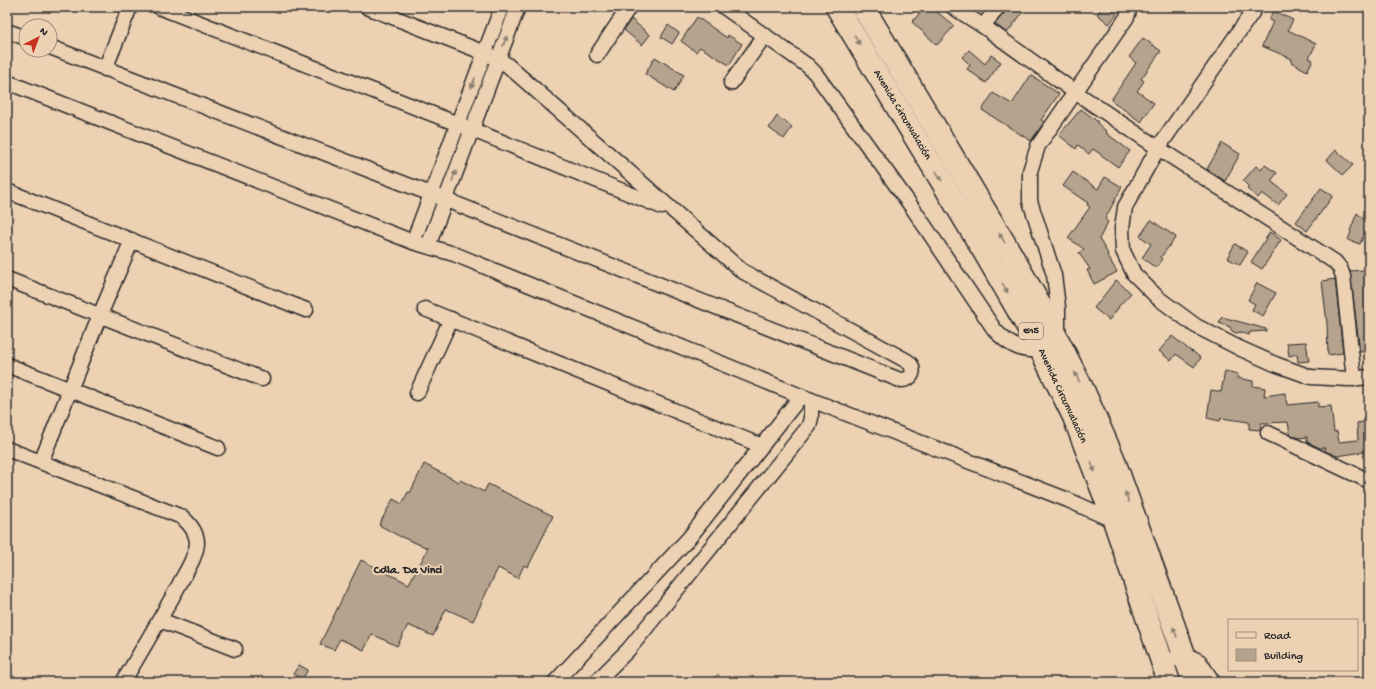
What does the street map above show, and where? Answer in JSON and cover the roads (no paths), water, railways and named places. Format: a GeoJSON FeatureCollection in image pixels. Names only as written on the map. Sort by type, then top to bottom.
{"type":"FeatureCollection","features":[{"type":"Feature","properties":{"kind":"highway","name":"Avenida Circunvalación"},"geometry":{"type":"LineString","coordinates":[[837,7],[985,253],[1083,390],[1113,458],[1184,658],[1194,682]]}},
{"type":"Feature","properties":{"kind":"highway","name":"Avenida Circunvalación"},"geometry":{"type":"LineString","coordinates":[[863,7],[1042,307],[1049,344],[1074,417],[1114,520],[1169,682]]}},
{"type":"Feature","properties":{"kind":"street"},"geometry":{"type":"LineString","coordinates":[[105,69],[130,7]]}},
{"type":"Feature","properties":{"kind":"street"},"geometry":{"type":"LineString","coordinates":[[158,7],[458,124],[671,210]]}},
{"type":"Feature","properties":{"kind":"street"},"geometry":{"type":"LineString","coordinates":[[58,50],[431,194],[900,380],[906,379],[912,375],[912,365],[907,361],[742,271],[506,64],[485,53],[367,7]]}},
{"type":"Feature","properties":{"kind":"street"},"geometry":{"type":"LineString","coordinates":[[413,242],[502,7]]}},
{"type":"Feature","properties":{"kind":"street"},"geometry":{"type":"LineString","coordinates":[[428,246],[444,200],[518,7]]}},
{"type":"Feature","properties":{"kind":"street"},"geometry":{"type":"LineString","coordinates":[[596,55],[629,7]]}},
{"type":"Feature","properties":{"kind":"street"},"geometry":{"type":"LineString","coordinates":[[724,7],[808,66],[821,80],[914,210],[977,305],[1001,338],[1012,345],[1026,349],[1049,344],[1058,307],[1054,276],[1030,201],[1030,171],[1038,146],[1127,17],[1129,11],[1126,7]]}},
{"type":"Feature","properties":{"kind":"street"},"geometry":{"type":"LineString","coordinates":[[953,7],[983,26],[1075,92],[1158,148],[1335,262],[1340,268],[1343,276],[1354,379]]}},
{"type":"Feature","properties":{"kind":"street"},"geometry":{"type":"LineString","coordinates":[[983,26],[998,7]]}},
{"type":"Feature","properties":{"kind":"street"},"geometry":{"type":"LineString","coordinates":[[1256,7],[1158,148],[1125,207],[1122,228],[1123,251],[1134,274],[1158,298],[1196,326],[1239,348],[1310,377],[1354,379],[1369,377]]}},
{"type":"Feature","properties":{"kind":"street"},"geometry":{"type":"LineString","coordinates":[[7,31],[18,35]]}},
{"type":"Feature","properties":{"kind":"street"},"geometry":{"type":"LineString","coordinates":[[731,83],[765,35]]}},
{"type":"Feature","properties":{"kind":"street"},"geometry":{"type":"LineString","coordinates":[[7,82],[413,242],[454,254],[806,398],[1068,500],[1139,532]]}},
{"type":"Feature","properties":{"kind":"street"},"geometry":{"type":"LineString","coordinates":[[7,191],[306,310]]}},
{"type":"Feature","properties":{"kind":"street"},"geometry":{"type":"LineString","coordinates":[[41,462],[132,240]]}},
{"type":"Feature","properties":{"kind":"street"},"geometry":{"type":"LineString","coordinates":[[7,279],[262,379]]}},
{"type":"Feature","properties":{"kind":"street"},"geometry":{"type":"LineString","coordinates":[[425,309],[762,446]]}},
{"type":"Feature","properties":{"kind":"street"},"geometry":{"type":"LineString","coordinates":[[417,393],[450,320]]}},
{"type":"Feature","properties":{"kind":"street"},"geometry":{"type":"LineString","coordinates":[[7,365],[218,448]]}},
{"type":"Feature","properties":{"kind":"street"},"geometry":{"type":"LineString","coordinates":[[555,682],[689,538],[762,446],[806,398]]}},
{"type":"Feature","properties":{"kind":"street"},"geometry":{"type":"LineString","coordinates":[[596,682],[629,649],[809,426],[811,418],[806,398]]}},
{"type":"Feature","properties":{"kind":"street"},"geometry":{"type":"LineString","coordinates":[[1268,433],[1369,481]]}},
{"type":"Feature","properties":{"kind":"street"},"geometry":{"type":"LineString","coordinates":[[7,449],[182,517],[188,522],[195,535],[197,542],[196,551],[192,560],[160,620],[123,682]]}},
{"type":"Feature","properties":{"kind":"street"},"geometry":{"type":"LineString","coordinates":[[160,620],[235,649]]}},
{"type":"Feature","properties":{"kind":"street"},"geometry":{"type":"LineString","coordinates":[[1161,660],[1193,658],[1199,661],[1213,682]]}},
{"type":"Feature","properties":{"kind":"district","name":"Cdla. Da Vinci"},"geometry":{"type":"Point","coordinates":[408,571]}}]}
